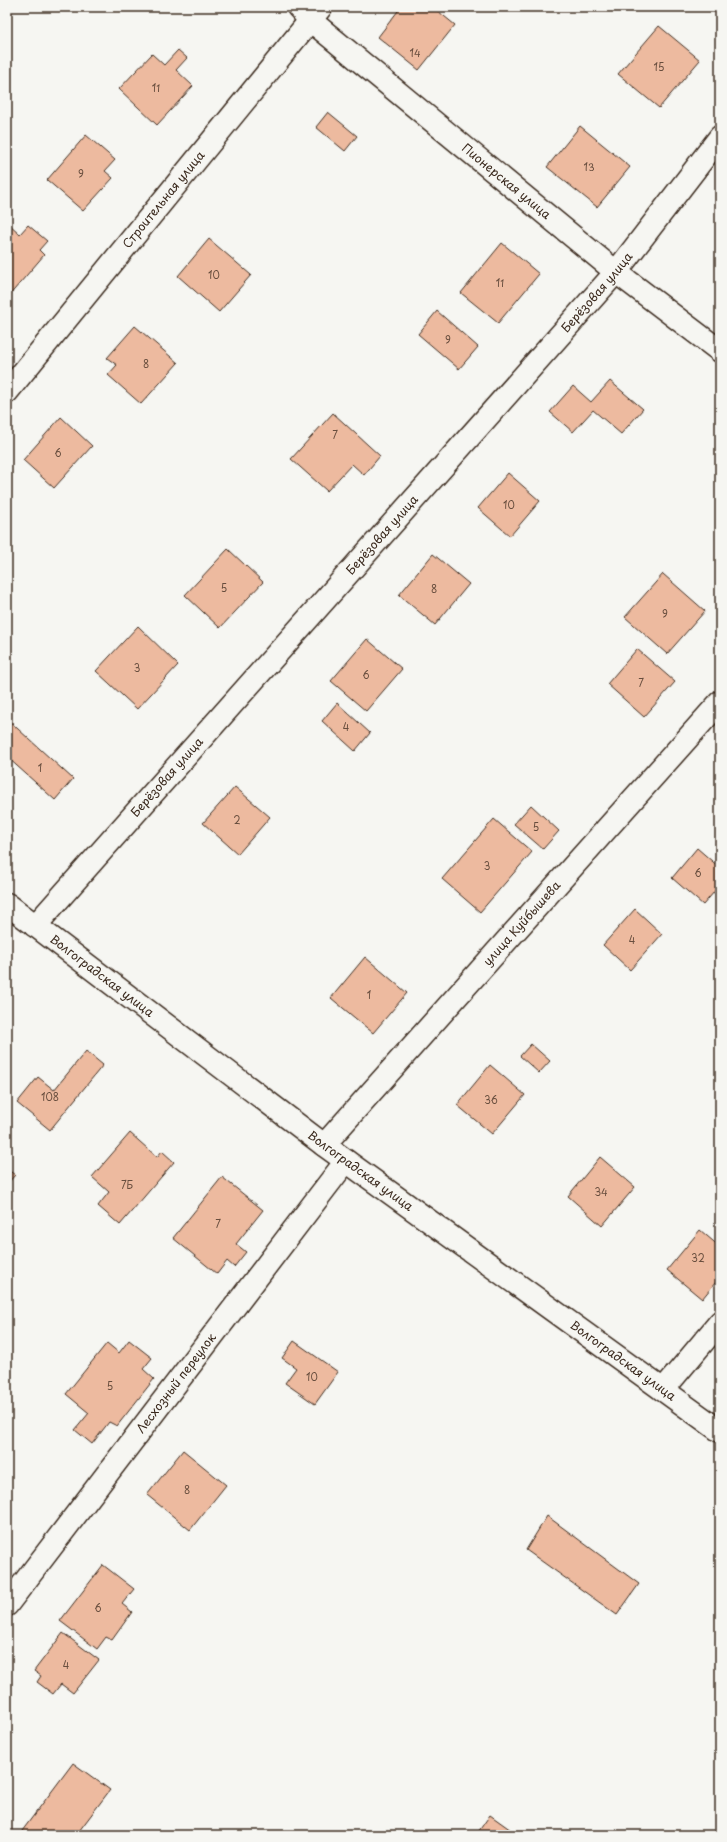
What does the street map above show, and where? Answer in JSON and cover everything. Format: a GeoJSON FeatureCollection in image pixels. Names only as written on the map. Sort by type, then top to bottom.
{"type":"FeatureCollection","features":[{"type":"Feature","properties":{"kind":"street","name":"Пионерская улица"},"geometry":{"type":"LineString","coordinates":[[310,11],[616,272],[720,351]]}},
{"type":"Feature","properties":{"kind":"street","name":"Строительная улица"},"geometry":{"type":"LineString","coordinates":[[7,392],[310,11]]}},
{"type":"Feature","properties":{"kind":"street","name":"Берёзовая улица"},"geometry":{"type":"LineString","coordinates":[[35,926],[616,272],[720,137]]}},
{"type":"Feature","properties":{"kind":"street","name":"улица Куйбышева"},"geometry":{"type":"LineString","coordinates":[[324,1145],[720,702]]}},
{"type":"Feature","properties":{"kind":"street","name":"Волгоградская улица"},"geometry":{"type":"LineString","coordinates":[[7,904],[324,1145],[720,1431]]}},
{"type":"Feature","properties":{"kind":"street","name":"Лесхозный переулок"},"geometry":{"type":"LineString","coordinates":[[7,1605],[346,1161]]}},
{"type":"Feature","properties":{"kind":"street"},"geometry":{"type":"LineString","coordinates":[[663,1390],[720,1322]]}},
{"type":"Feature","properties":{"kind":"building"},"geometry":{"type":"Polygon","coordinates":[[[401,7],[433,7],[455,25],[419,70],[378,37],[401,7]]]}},
{"type":"Feature","properties":{"kind":"building"},"geometry":{"type":"Polygon","coordinates":[[[659,26],[700,60],[659,108],[618,74],[659,26]]]}},
{"type":"Feature","properties":{"kind":"building"},"geometry":{"type":"Polygon","coordinates":[[[178,50],[187,58],[176,70],[193,86],[157,125],[119,89],[152,54],[164,65],[178,50]]]}},
{"type":"Feature","properties":{"kind":"building"},"geometry":{"type":"Polygon","coordinates":[[[328,112],[357,136],[345,151],[316,127],[328,112]]]}},
{"type":"Feature","properties":{"kind":"building"},"geometry":{"type":"Polygon","coordinates":[[[580,126],[630,167],[597,207],[547,167],[580,126]]]}},
{"type":"Feature","properties":{"kind":"building"},"geometry":{"type":"Polygon","coordinates":[[[86,135],[115,160],[105,171],[113,178],[83,211],[47,180],[86,135]]]}},
{"type":"Feature","properties":{"kind":"building"},"geometry":{"type":"Polygon","coordinates":[[[8,223],[20,234],[28,225],[47,241],[39,250],[44,255],[8,297],[8,223]]]}},
{"type":"Feature","properties":{"kind":"building"},"geometry":{"type":"Polygon","coordinates":[[[209,239],[251,275],[219,312],[178,276],[209,239]]]}},
{"type":"Feature","properties":{"kind":"building"},"geometry":{"type":"Polygon","coordinates":[[[502,243],[539,274],[498,323],[461,293],[502,243]]]}},
{"type":"Feature","properties":{"kind":"building"},"geometry":{"type":"Polygon","coordinates":[[[437,311],[478,347],[459,369],[418,334],[437,311]]]}},
{"type":"Feature","properties":{"kind":"building"},"geometry":{"type":"Polygon","coordinates":[[[135,326],[178,363],[141,404],[108,375],[117,365],[107,358],[135,326]]]}},
{"type":"Feature","properties":{"kind":"building"},"geometry":{"type":"Polygon","coordinates":[[[610,381],[643,409],[621,434],[593,410],[573,432],[550,412],[573,386],[591,402],[610,381]]]}},
{"type":"Feature","properties":{"kind":"building"},"geometry":{"type":"Polygon","coordinates":[[[333,413],[380,456],[364,475],[352,464],[327,491],[291,459],[333,413]]]}},
{"type":"Feature","properties":{"kind":"building"},"geometry":{"type":"Polygon","coordinates":[[[61,417],[92,446],[54,488],[23,460],[61,417]]]}},
{"type":"Feature","properties":{"kind":"building"},"geometry":{"type":"Polygon","coordinates":[[[508,473],[540,501],[510,536],[478,508],[508,473]]]}},
{"type":"Feature","properties":{"kind":"building"},"geometry":{"type":"Polygon","coordinates":[[[228,549],[263,582],[220,628],[185,595],[228,549]]]}},
{"type":"Feature","properties":{"kind":"building"},"geometry":{"type":"Polygon","coordinates":[[[433,554],[469,584],[435,625],[399,595],[433,554]]]}},
{"type":"Feature","properties":{"kind":"building"},"geometry":{"type":"Polygon","coordinates":[[[663,574],[705,611],[667,654],[625,617],[663,574]]]}},
{"type":"Feature","properties":{"kind":"building"},"geometry":{"type":"Polygon","coordinates":[[[138,626],[178,665],[137,709],[96,671],[138,626]]]}},
{"type":"Feature","properties":{"kind":"building"},"geometry":{"type":"Polygon","coordinates":[[[367,639],[402,669],[366,711],[331,681],[367,639]]]}},
{"type":"Feature","properties":{"kind":"building"},"geometry":{"type":"Polygon","coordinates":[[[637,649],[675,682],[644,717],[607,684],[637,649]]]}},
{"type":"Feature","properties":{"kind":"building"},"geometry":{"type":"Polygon","coordinates":[[[337,703],[370,733],[355,751],[322,721],[337,703]]]}},
{"type":"Feature","properties":{"kind":"building"},"geometry":{"type":"Polygon","coordinates":[[[7,719],[73,779],[55,800],[7,757],[7,719]]]}},
{"type":"Feature","properties":{"kind":"building"},"geometry":{"type":"Polygon","coordinates":[[[235,787],[270,817],[238,854],[203,823],[235,787]]]}},
{"type":"Feature","properties":{"kind":"building"},"geometry":{"type":"Polygon","coordinates":[[[531,805],[559,831],[543,849],[514,824],[531,805]]]}},
{"type":"Feature","properties":{"kind":"building"},"geometry":{"type":"Polygon","coordinates":[[[494,819],[532,852],[480,912],[442,879],[494,819]]]}},
{"type":"Feature","properties":{"kind":"building"},"geometry":{"type":"Polygon","coordinates":[[[697,848],[720,868],[720,885],[703,905],[672,878],[697,848]]]}},
{"type":"Feature","properties":{"kind":"building"},"geometry":{"type":"Polygon","coordinates":[[[635,909],[662,934],[630,970],[603,945],[635,909]]]}},
{"type":"Feature","properties":{"kind":"building"},"geometry":{"type":"Polygon","coordinates":[[[365,957],[407,993],[373,1033],[331,998],[365,957]]]}},
{"type":"Feature","properties":{"kind":"building"},"geometry":{"type":"Polygon","coordinates":[[[531,1044],[550,1061],[539,1073],[520,1056],[531,1044]]]}},
{"type":"Feature","properties":{"kind":"building"},"geometry":{"type":"Polygon","coordinates":[[[86,1051],[103,1065],[50,1130],[17,1103],[38,1077],[54,1090],[86,1051]]]}},
{"type":"Feature","properties":{"kind":"building"},"geometry":{"type":"Polygon","coordinates":[[[490,1065],[525,1095],[492,1134],[457,1105],[490,1065]]]}},
{"type":"Feature","properties":{"kind":"building"},"geometry":{"type":"Polygon","coordinates":[[[130,1133],[157,1157],[162,1151],[174,1162],[120,1225],[98,1206],[109,1192],[92,1177],[130,1133]]]}},
{"type":"Feature","properties":{"kind":"building"},"geometry":{"type":"Polygon","coordinates":[[[600,1157],[635,1187],[602,1226],[568,1196],[600,1157]]]}},
{"type":"Feature","properties":{"kind":"building"},"geometry":{"type":"Polygon","coordinates":[[[7,1169],[15,1175],[7,1184],[7,1169]]]}},
{"type":"Feature","properties":{"kind":"building"},"geometry":{"type":"Polygon","coordinates":[[[222,1177],[263,1210],[236,1244],[246,1252],[234,1267],[227,1261],[217,1274],[173,1238],[222,1177]]]}},
{"type":"Feature","properties":{"kind":"building"},"geometry":{"type":"Polygon","coordinates":[[[700,1230],[720,1247],[720,1277],[702,1299],[667,1270],[700,1230]]]}},
{"type":"Feature","properties":{"kind":"building"},"geometry":{"type":"Polygon","coordinates":[[[129,1340],[152,1358],[143,1369],[154,1379],[117,1426],[109,1422],[92,1444],[75,1430],[89,1413],[66,1394],[107,1343],[119,1353],[129,1340]]]}},
{"type":"Feature","properties":{"kind":"building"},"geometry":{"type":"Polygon","coordinates":[[[294,1341],[338,1372],[315,1404],[285,1383],[296,1368],[282,1358],[294,1341]]]}},
{"type":"Feature","properties":{"kind":"building"},"geometry":{"type":"Polygon","coordinates":[[[183,1450],[226,1485],[190,1530],[147,1495],[183,1450]]]}},
{"type":"Feature","properties":{"kind":"building"},"geometry":{"type":"Polygon","coordinates":[[[547,1516],[639,1584],[617,1615],[526,1550],[547,1516]]]}},
{"type":"Feature","properties":{"kind":"building"},"geometry":{"type":"Polygon","coordinates":[[[103,1565],[134,1589],[122,1604],[132,1612],[112,1640],[106,1637],[97,1649],[60,1621],[103,1565]]]}},
{"type":"Feature","properties":{"kind":"building"},"geometry":{"type":"Polygon","coordinates":[[[63,1633],[99,1660],[73,1693],[61,1684],[53,1694],[37,1682],[41,1676],[34,1671],[63,1633]]]}},
{"type":"Feature","properties":{"kind":"building"},"geometry":{"type":"Polygon","coordinates":[[[73,1763],[110,1790],[76,1835],[19,1835],[73,1763]]]}},
{"type":"Feature","properties":{"kind":"building"},"geometry":{"type":"Polygon","coordinates":[[[490,1815],[518,1835],[476,1835],[490,1815]]]}}]}
